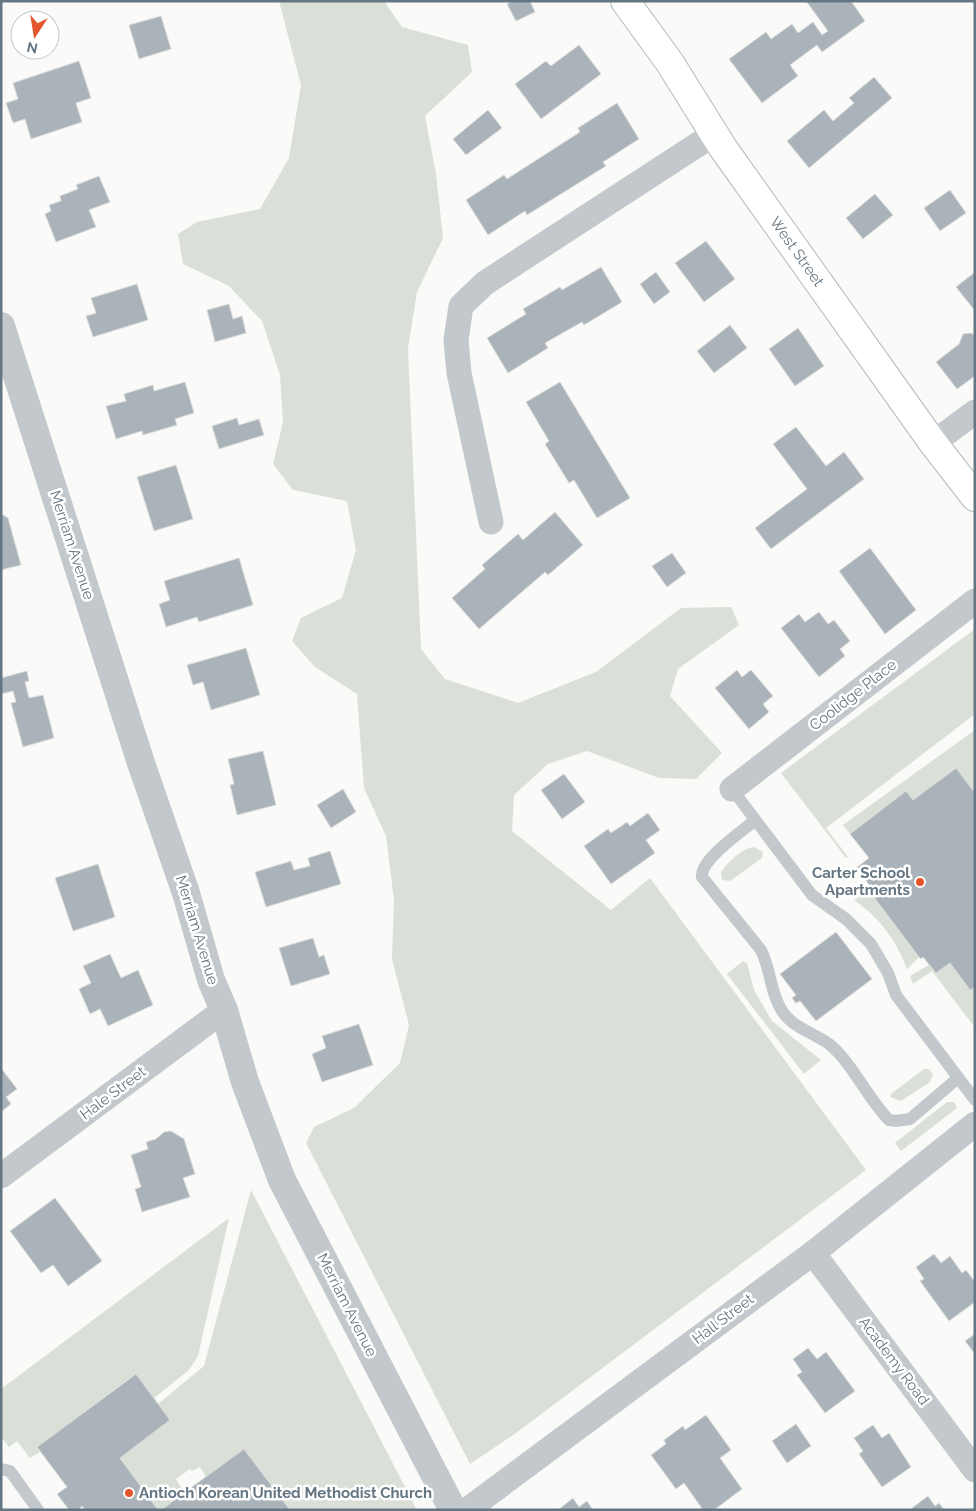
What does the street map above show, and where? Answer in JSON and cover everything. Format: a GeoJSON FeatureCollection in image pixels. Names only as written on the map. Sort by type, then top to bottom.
{"type":"FeatureCollection","features":[{"type":"Feature","properties":{"kind":"main road","name":"West Street"},"geometry":{"type":"LineString","coordinates":[[625,1],[670,64],[714,134],[933,443],[975,497]]}},
{"type":"Feature","properties":{"kind":"street"},"geometry":{"type":"LineString","coordinates":[[491,522],[459,373],[456,340],[462,306],[485,283],[714,134]]}},
{"type":"Feature","properties":{"kind":"street","name":"Merriam Avenue"},"geometry":{"type":"LineString","coordinates":[[1,326],[81,570],[141,763],[186,893],[211,980],[224,1010],[245,1082],[282,1180],[453,1510]]}},
{"type":"Feature","properties":{"kind":"street"},"geometry":{"type":"LineString","coordinates":[[933,443],[975,412]]}},
{"type":"Feature","properties":{"kind":"street","name":"Coolidge Place"},"geometry":{"type":"LineString","coordinates":[[732,790],[975,601]]}},
{"type":"Feature","properties":{"kind":"street","name":"Hale Street"},"geometry":{"type":"LineString","coordinates":[[1,1176],[224,1010]]}},
{"type":"Feature","properties":{"kind":"street","name":"Hall Street"},"geometry":{"type":"LineString","coordinates":[[467,1510],[813,1253],[975,1124]]}},
{"type":"Feature","properties":{"kind":"street","name":"Academy Road"},"geometry":{"type":"LineString","coordinates":[[813,1253],[975,1470]]}},
{"type":"Feature","properties":{"kind":"lane"},"geometry":{"type":"LineString","coordinates":[[732,790],[812,895],[846,919],[871,944],[888,973],[896,995],[975,1100]]}},
{"type":"Feature","properties":{"kind":"lane"},"geometry":{"type":"LineString","coordinates":[[755,820],[707,861],[702,871],[702,877],[761,950],[765,958],[772,991],[783,1013],[803,1029],[835,1049],[888,1120],[904,1121],[910,1119],[958,1078]]}},
{"type":"Feature","properties":{"kind":"lane"},"geometry":{"type":"LineString","coordinates":[[1,1468],[10,1471],[38,1510]]}},
{"type":"Feature","properties":{"kind":"shaded area"},"geometry":{"type":"Polygon","coordinates":[[[279,1],[384,1],[402,27],[468,45],[472,72],[425,116],[436,174],[443,238],[417,292],[408,348],[421,649],[445,679],[518,703],[596,672],[681,608],[731,607],[739,625],[678,669],[670,696],[722,753],[696,779],[659,778],[587,751],[548,764],[514,795],[512,831],[611,910],[650,878],[866,1170],[516,1433],[470,1464],[306,1143],[314,1127],[354,1108],[400,1063],[409,1025],[392,959],[394,900],[386,836],[364,788],[357,694],[315,667],[292,641],[301,618],[342,598],[356,550],[347,501],[293,490],[273,464],[283,422],[280,375],[262,321],[229,286],[183,264],[178,234],[197,222],[260,209],[289,158],[301,85],[279,1]]]}},
{"type":"Feature","properties":{"kind":"shaded area"},"geometry":{"type":"Polygon","coordinates":[[[975,629],[975,714],[826,828],[848,857],[846,858],[781,773],[975,629]]]}},
{"type":"Feature","properties":{"kind":"shaded area"},"geometry":{"type":"Polygon","coordinates":[[[975,730],[975,793],[955,768],[913,800],[906,792],[850,834],[843,825],[975,730]]]}},
{"type":"Feature","properties":{"kind":"shaded area"},"geometry":{"type":"Polygon","coordinates":[[[754,847],[763,852],[762,858],[730,881],[722,880],[721,872],[732,860],[744,850],[754,847]]]}},
{"type":"Feature","properties":{"kind":"shaded area"},"geometry":{"type":"Polygon","coordinates":[[[869,891],[919,957],[907,969],[898,949],[886,930],[872,914],[854,900],[869,891]]]}},
{"type":"Feature","properties":{"kind":"shaded area"},"geometry":{"type":"Polygon","coordinates":[[[743,961],[747,963],[754,990],[772,1021],[821,1060],[804,1074],[727,974],[743,961]]]}},
{"type":"Feature","properties":{"kind":"shaded area"},"geometry":{"type":"Polygon","coordinates":[[[950,963],[970,990],[975,987],[975,1023],[973,1025],[932,971],[913,984],[910,976],[929,965],[936,973],[950,963]]]}},
{"type":"Feature","properties":{"kind":"shaded area"},"geometry":{"type":"Polygon","coordinates":[[[924,1069],[928,1069],[933,1074],[930,1082],[901,1101],[890,1097],[891,1094],[924,1069]]]}},
{"type":"Feature","properties":{"kind":"shaded area"},"geometry":{"type":"Polygon","coordinates":[[[947,1102],[954,1102],[957,1108],[901,1151],[895,1143],[947,1102]]]}},
{"type":"Feature","properties":{"kind":"shaded area"},"geometry":{"type":"Polygon","coordinates":[[[251,1190],[416,1508],[415,1510],[290,1510],[244,1449],[206,1477],[200,1467],[192,1471],[190,1469],[176,1479],[184,1492],[196,1484],[161,1510],[158,1510],[120,1458],[170,1420],[158,1404],[204,1366],[251,1190]]]}},
{"type":"Feature","properties":{"kind":"shaded area"},"geometry":{"type":"Polygon","coordinates":[[[229,1218],[198,1356],[189,1370],[154,1398],[135,1374],[37,1447],[40,1452],[30,1458],[17,1441],[9,1447],[1,1437],[1,1389],[229,1218]]]}},
{"type":"Feature","properties":{"kind":"building"},"geometry":{"type":"Polygon","coordinates":[[[513,1],[530,1],[535,12],[516,21],[507,4],[513,1]]]}},
{"type":"Feature","properties":{"kind":"building"},"geometry":{"type":"Polygon","coordinates":[[[806,1],[851,1],[865,21],[822,52],[817,45],[790,65],[798,76],[762,103],[729,59],[766,32],[771,39],[792,24],[798,33],[813,22],[822,35],[828,31],[806,1]]]}},
{"type":"Feature","properties":{"kind":"building"},"geometry":{"type":"Polygon","coordinates":[[[161,16],[171,49],[139,59],[129,25],[161,16]]]}},
{"type":"Feature","properties":{"kind":"building"},"geometry":{"type":"Polygon","coordinates":[[[579,45],[601,74],[541,119],[515,84],[546,61],[551,66],[579,45]]]}},
{"type":"Feature","properties":{"kind":"building"},"geometry":{"type":"Polygon","coordinates":[[[79,61],[91,98],[76,103],[82,122],[31,139],[25,119],[13,123],[6,103],[18,99],[13,83],[79,61]]]}},
{"type":"Feature","properties":{"kind":"building"},"geometry":{"type":"Polygon","coordinates":[[[874,77],[892,98],[809,168],[787,141],[824,110],[833,121],[854,103],[849,98],[874,77]]]}},
{"type":"Feature","properties":{"kind":"building"},"geometry":{"type":"Polygon","coordinates":[[[617,103],[639,139],[603,162],[606,166],[527,215],[525,211],[488,235],[466,200],[504,175],[507,179],[580,132],[578,128],[617,103]]]}},
{"type":"Feature","properties":{"kind":"building"},"geometry":{"type":"Polygon","coordinates":[[[488,110],[502,128],[466,155],[453,139],[488,110]]]}},
{"type":"Feature","properties":{"kind":"building"},"geometry":{"type":"Polygon","coordinates":[[[99,176],[110,202],[89,210],[96,227],[56,242],[45,214],[51,211],[49,205],[61,201],[60,196],[78,189],[76,185],[99,176]]]}},
{"type":"Feature","properties":{"kind":"building"},"geometry":{"type":"Polygon","coordinates":[[[950,190],[966,213],[940,231],[924,208],[950,190]]]}},
{"type":"Feature","properties":{"kind":"building"},"geometry":{"type":"Polygon","coordinates":[[[875,194],[893,215],[863,239],[846,218],[875,194]]]}},
{"type":"Feature","properties":{"kind":"building"},"geometry":{"type":"Polygon","coordinates":[[[706,241],[735,279],[704,302],[675,263],[706,241]]]}},
{"type":"Feature","properties":{"kind":"building"},"geometry":{"type":"Polygon","coordinates":[[[601,267],[622,302],[584,325],[582,322],[545,343],[548,348],[508,373],[487,338],[526,314],[523,309],[560,287],[562,290],[601,267]]]}},
{"type":"Feature","properties":{"kind":"building"},"geometry":{"type":"Polygon","coordinates":[[[656,272],[670,292],[654,304],[640,284],[656,272]]]}},
{"type":"Feature","properties":{"kind":"building"},"geometry":{"type":"Polygon","coordinates":[[[975,272],[975,311],[956,287],[975,272]]]}},
{"type":"Feature","properties":{"kind":"building"},"geometry":{"type":"Polygon","coordinates":[[[137,284],[148,320],[93,337],[86,316],[96,313],[91,298],[137,284]]]}},
{"type":"Feature","properties":{"kind":"building"},"geometry":{"type":"Polygon","coordinates":[[[229,304],[233,319],[242,316],[246,333],[215,342],[207,310],[229,304]]]}},
{"type":"Feature","properties":{"kind":"building"},"geometry":{"type":"Polygon","coordinates":[[[730,325],[747,348],[714,373],[697,351],[730,325]]]}},
{"type":"Feature","properties":{"kind":"building"},"geometry":{"type":"Polygon","coordinates":[[[798,328],[824,366],[795,386],[769,349],[798,328]]]}},
{"type":"Feature","properties":{"kind":"building"},"geometry":{"type":"Polygon","coordinates":[[[971,333],[975,336],[975,376],[957,389],[936,362],[959,344],[963,334],[971,333]]]}},
{"type":"Feature","properties":{"kind":"building"},"geometry":{"type":"Polygon","coordinates":[[[185,382],[194,413],[175,419],[177,425],[143,435],[142,431],[116,439],[106,406],[126,401],[124,394],[153,385],[154,391],[185,382]]]}},
{"type":"Feature","properties":{"kind":"building"},"geometry":{"type":"Polygon","coordinates":[[[560,382],[630,498],[597,518],[574,480],[569,483],[545,444],[549,441],[526,402],[560,382]]]}},
{"type":"Feature","properties":{"kind":"building"},"geometry":{"type":"Polygon","coordinates":[[[237,418],[239,425],[259,419],[264,435],[219,449],[212,426],[237,418]]]}},
{"type":"Feature","properties":{"kind":"building"},"geometry":{"type":"Polygon","coordinates":[[[796,427],[826,466],[844,452],[864,479],[771,549],[755,528],[807,489],[773,444],[796,427]]]}},
{"type":"Feature","properties":{"kind":"building"},"geometry":{"type":"Polygon","coordinates":[[[176,465],[193,519],[154,531],[137,477],[176,465]]]}},
{"type":"Feature","properties":{"kind":"building"},"geometry":{"type":"Polygon","coordinates":[[[555,512],[583,545],[548,575],[545,572],[479,629],[452,598],[485,569],[482,565],[518,534],[523,540],[555,512]]]}},
{"type":"Feature","properties":{"kind":"building"},"geometry":{"type":"Polygon","coordinates":[[[1,514],[8,518],[21,565],[1,570],[1,514]]]}},
{"type":"Feature","properties":{"kind":"building"},"geometry":{"type":"Polygon","coordinates":[[[870,548],[916,610],[885,634],[839,571],[870,548]]]}},
{"type":"Feature","properties":{"kind":"building"},"geometry":{"type":"Polygon","coordinates":[[[672,553],[686,573],[667,587],[652,566],[672,553]]]}},
{"type":"Feature","properties":{"kind":"building"},"geometry":{"type":"Polygon","coordinates":[[[239,558],[253,605],[199,622],[197,617],[166,627],[159,604],[170,600],[164,581],[239,558]]]}},
{"type":"Feature","properties":{"kind":"building"},"geometry":{"type":"Polygon","coordinates":[[[819,612],[828,624],[834,620],[850,641],[840,649],[845,656],[819,677],[781,628],[799,614],[805,622],[819,612]]]}},
{"type":"Feature","properties":{"kind":"building"},"geometry":{"type":"Polygon","coordinates":[[[246,648],[260,695],[211,710],[203,682],[193,685],[187,665],[246,648]]]}},
{"type":"Feature","properties":{"kind":"building"},"geometry":{"type":"Polygon","coordinates":[[[737,670],[742,677],[751,670],[773,696],[763,704],[769,712],[749,729],[715,688],[737,670]]]}},
{"type":"Feature","properties":{"kind":"building"},"geometry":{"type":"Polygon","coordinates":[[[27,671],[29,681],[25,682],[29,698],[43,695],[54,738],[23,747],[11,703],[16,702],[13,691],[1,694],[1,678],[27,671]]]}},
{"type":"Feature","properties":{"kind":"building"},"geometry":{"type":"Polygon","coordinates":[[[263,751],[276,805],[237,815],[230,785],[234,784],[228,759],[263,751]]]}},
{"type":"Feature","properties":{"kind":"building","name":"Carter School Apartments"},"geometry":{"type":"Polygon","coordinates":[[[956,768],[975,793],[975,987],[970,990],[950,963],[936,973],[923,957],[921,959],[919,957],[867,888],[870,886],[856,868],[869,858],[850,834],[906,791],[913,800],[956,768]]]}},
{"type":"Feature","properties":{"kind":"building"},"geometry":{"type":"Polygon","coordinates":[[[564,774],[585,802],[562,819],[541,790],[564,774]]]}},
{"type":"Feature","properties":{"kind":"building"},"geometry":{"type":"Polygon","coordinates":[[[343,789],[356,812],[331,828],[317,805],[343,789]]]}},
{"type":"Feature","properties":{"kind":"building"},"geometry":{"type":"Polygon","coordinates":[[[648,813],[660,830],[646,840],[655,853],[611,884],[584,846],[608,829],[611,833],[627,822],[630,826],[648,813]]]}},
{"type":"Feature","properties":{"kind":"building"},"geometry":{"type":"Polygon","coordinates":[[[330,851],[341,884],[266,907],[255,872],[291,861],[294,870],[310,866],[308,858],[330,851]]]}},
{"type":"Feature","properties":{"kind":"building"},"geometry":{"type":"Polygon","coordinates":[[[98,864],[115,917],[73,931],[55,878],[98,864]]]}},
{"type":"Feature","properties":{"kind":"building"},"geometry":{"type":"Polygon","coordinates":[[[836,932],[872,979],[816,1021],[800,1001],[796,1003],[792,998],[796,995],[780,974],[836,932]]]}},
{"type":"Feature","properties":{"kind":"building"},"geometry":{"type":"Polygon","coordinates":[[[313,938],[319,957],[324,955],[330,974],[291,986],[279,948],[313,938]]]}},
{"type":"Feature","properties":{"kind":"building"},"geometry":{"type":"Polygon","coordinates":[[[110,954],[121,978],[138,970],[153,1005],[108,1026],[100,1009],[90,1014],[79,989],[91,983],[83,966],[110,954]]]}},
{"type":"Feature","properties":{"kind":"building"},"geometry":{"type":"Polygon","coordinates":[[[359,1024],[373,1065],[322,1082],[312,1054],[326,1048],[322,1036],[359,1024]]]}},
{"type":"Feature","properties":{"kind":"building"},"geometry":{"type":"Polygon","coordinates":[[[1,1068],[17,1089],[6,1097],[11,1104],[1,1112],[1,1068]]]}},
{"type":"Feature","properties":{"kind":"building"},"geometry":{"type":"Polygon","coordinates":[[[171,1131],[184,1139],[195,1174],[183,1178],[190,1197],[142,1212],[135,1189],[141,1187],[131,1155],[148,1149],[146,1142],[156,1139],[164,1132],[171,1131]]]}},
{"type":"Feature","properties":{"kind":"building"},"geometry":{"type":"Polygon","coordinates":[[[55,1198],[102,1261],[68,1286],[53,1265],[41,1273],[10,1231],[55,1198]]]}},
{"type":"Feature","properties":{"kind":"building"},"geometry":{"type":"Polygon","coordinates":[[[934,1254],[941,1263],[950,1256],[962,1273],[966,1270],[975,1282],[975,1302],[949,1321],[920,1281],[924,1279],[916,1267],[934,1254]]]}},
{"type":"Feature","properties":{"kind":"building"},"geometry":{"type":"Polygon","coordinates":[[[975,1334],[975,1354],[965,1341],[975,1334]]]}},
{"type":"Feature","properties":{"kind":"building"},"geometry":{"type":"Polygon","coordinates":[[[808,1348],[817,1359],[826,1352],[855,1391],[825,1413],[797,1375],[802,1372],[793,1359],[808,1348]]]}},
{"type":"Feature","properties":{"kind":"building"},"geometry":{"type":"Polygon","coordinates":[[[136,1374],[170,1420],[120,1458],[158,1510],[85,1510],[82,1506],[78,1510],[69,1510],[57,1494],[67,1487],[37,1447],[136,1374]]]}},
{"type":"Feature","properties":{"kind":"building"},"geometry":{"type":"Polygon","coordinates":[[[706,1415],[731,1450],[720,1458],[742,1489],[714,1510],[703,1510],[684,1483],[676,1489],[651,1455],[666,1444],[664,1440],[683,1426],[685,1430],[706,1415]]]}},
{"type":"Feature","properties":{"kind":"building"},"geometry":{"type":"Polygon","coordinates":[[[796,1424],[811,1446],[787,1463],[772,1441],[796,1424]]]}},
{"type":"Feature","properties":{"kind":"building"},"geometry":{"type":"Polygon","coordinates":[[[873,1425],[882,1438],[889,1433],[911,1467],[882,1487],[859,1454],[863,1451],[854,1438],[873,1425]]]}},
{"type":"Feature","properties":{"kind":"building"},"geometry":{"type":"Polygon","coordinates":[[[244,1449],[290,1510],[161,1510],[196,1484],[244,1449]]]}},
{"type":"Feature","properties":{"kind":"building"},"geometry":{"type":"Polygon","coordinates":[[[928,1496],[935,1506],[939,1503],[944,1510],[914,1510],[912,1508],[928,1496]]]}},
{"type":"Feature","properties":{"kind":"building"},"geometry":{"type":"Polygon","coordinates":[[[573,1498],[579,1507],[587,1501],[593,1510],[558,1510],[573,1498]]]}},
{"type":"Feature","properties":{"kind":"place","name":"Carter School Apartments"},"geometry":{"type":"Point","coordinates":[920,882]}},
{"type":"Feature","properties":{"kind":"place","name":"Antioch Korean United Methodist Church"},"geometry":{"type":"Point","coordinates":[129,1493]}}]}
